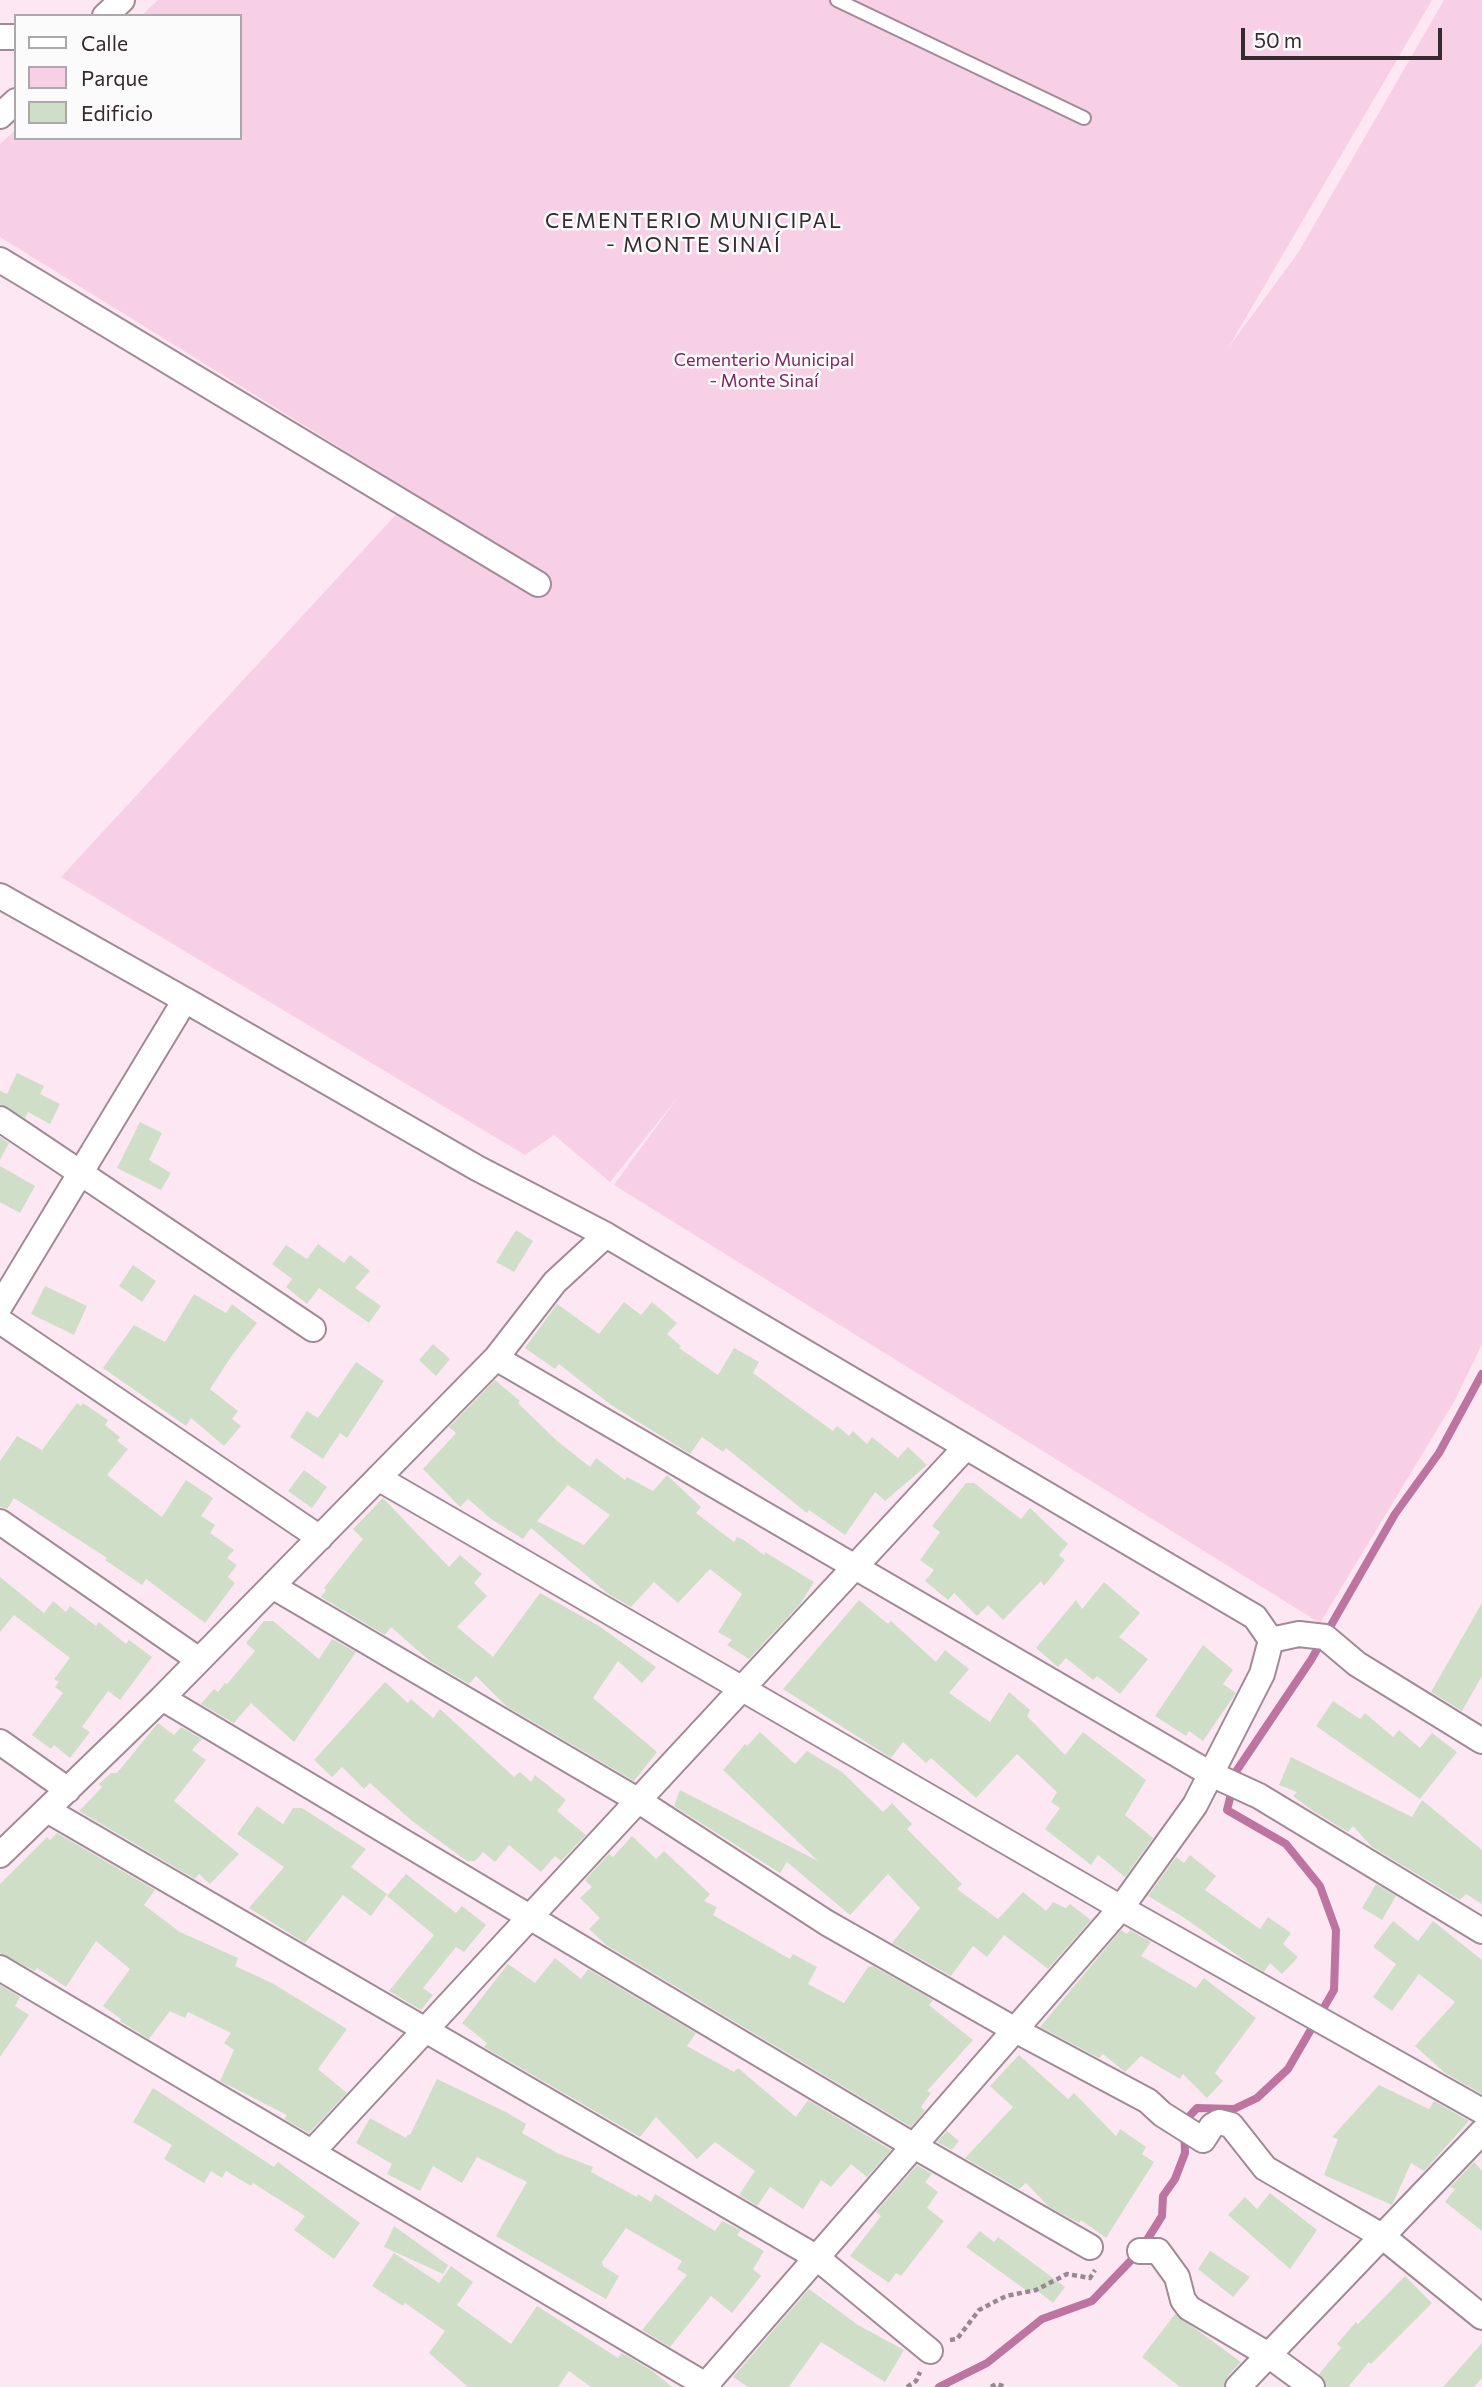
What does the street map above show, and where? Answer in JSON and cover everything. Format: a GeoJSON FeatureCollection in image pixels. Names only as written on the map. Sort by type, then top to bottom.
{"type":"FeatureCollection","features":[{"type":"Feature","properties":{"kind":"street"},"geometry":{"type":"LineString","coordinates":[[107,14],[122,0]]}},
{"type":"Feature","properties":{"kind":"street"},"geometry":{"type":"LineString","coordinates":[[0,116],[14,103]]}},
{"type":"Feature","properties":{"kind":"street"},"geometry":{"type":"LineString","coordinates":[[0,260],[538,584]]}},
{"type":"Feature","properties":{"kind":"street"},"geometry":{"type":"LineString","coordinates":[[0,896],[477,1168],[606,1235],[1255,1617],[1271,1640],[1262,1674],[1214,1776],[1121,1908],[1017,2031],[706,2386],[0,1968]]}},
{"type":"Feature","properties":{"kind":"street"},"geometry":{"type":"LineString","coordinates":[[0,1306],[185,1000]]}},
{"type":"Feature","properties":{"kind":"street"},"geometry":{"type":"LineString","coordinates":[[0,1119],[313,1329]]}},
{"type":"Feature","properties":{"kind":"street"},"geometry":{"type":"LineString","coordinates":[[0,1854],[162,1698],[320,1538],[496,1358],[555,1282],[606,1235]]}},
{"type":"Feature","properties":{"kind":"street"},"geometry":{"type":"LineString","coordinates":[[0,1321],[320,1538]]}},
{"type":"Feature","properties":{"kind":"street"},"geometry":{"type":"LineString","coordinates":[[496,1358],[1214,1776],[1259,1797],[1482,1931]]}},
{"type":"Feature","properties":{"kind":"street"},"geometry":{"type":"LineString","coordinates":[[313,2151],[966,1447]]}},
{"type":"Feature","properties":{"kind":"street"},"geometry":{"type":"LineString","coordinates":[[378,1478],[1121,1908],[1482,2111]]}},
{"type":"Feature","properties":{"kind":"street"},"geometry":{"type":"LineString","coordinates":[[0,1522],[199,1660]]}},
{"type":"Feature","properties":{"kind":"street"},"geometry":{"type":"LineString","coordinates":[[272,1586],[639,1801],[827,1923],[1017,2031],[1148,2101],[1162,2114],[1203,2140],[1212,2126],[1219,2122],[1231,2125],[1242,2135],[1265,2168],[1382,2236],[1482,2317]]}},
{"type":"Feature","properties":{"kind":"street"},"geometry":{"type":"LineString","coordinates":[[1271,1640],[1299,1634],[1325,1637],[1357,1664],[1482,1741]]}},
{"type":"Feature","properties":{"kind":"street"},"geometry":{"type":"LineString","coordinates":[[162,1698],[914,2146],[1090,2247]]}},
{"type":"Feature","properties":{"kind":"street"},"geometry":{"type":"LineString","coordinates":[[0,1742],[68,1790]]}},
{"type":"Feature","properties":{"kind":"street"},"geometry":{"type":"LineString","coordinates":[[47,1810],[817,2257],[930,2351]]}},
{"type":"Feature","properties":{"kind":"street"},"geometry":{"type":"LineString","coordinates":[[1238,2387],[1482,2132]]}},
{"type":"Feature","properties":{"kind":"street"},"geometry":{"type":"LineString","coordinates":[[1140,2251],[1158,2251],[1177,2277],[1183,2300],[1189,2308],[1267,2354],[1311,2387]]}},
{"type":"Feature","properties":{"kind":"lane"},"geometry":{"type":"LineString","coordinates":[[844,1],[1084,118]]}},
{"type":"Feature","properties":{"kind":"path"},"geometry":{"type":"LineString","coordinates":[[908,2387],[916,2381],[930,2351],[937,2343],[957,2339],[979,2310],[1006,2296],[1036,2290],[1067,2274],[1090,2278],[1101,2262],[1090,2247]]}},
{"type":"Feature","properties":{"kind":"path"},"geometry":{"type":"LineString","coordinates":[[991,2387],[996,2384],[1006,2387]]}},
{"type":"Feature","properties":{"kind":"green space","name":"Cementerio Municipal - Monte Sinaí"},"geometry":{"type":"Polygon","coordinates":[[[158,0],[1432,0],[1228,348],[1298,253],[1444,0],[1482,0],[1482,1344],[1455,1400],[1320,1623],[614,1185],[678,1097],[610,1182],[554,1135],[525,1155],[61,877],[415,494],[0,237],[0,144],[14,132],[14,140],[242,140],[242,14],[143,14],[158,0]]]}},
{"type":"Feature","properties":{"kind":"building"},"geometry":{"type":"Polygon","coordinates":[[[17,1073],[44,1086],[40,1094],[60,1104],[50,1124],[28,1112],[25,1118],[0,1104],[0,1091],[7,1094],[17,1073]]]}},
{"type":"Feature","properties":{"kind":"building"},"geometry":{"type":"Polygon","coordinates":[[[140,1122],[162,1133],[149,1160],[171,1173],[161,1190],[117,1168],[140,1122]]]}},
{"type":"Feature","properties":{"kind":"building"},"geometry":{"type":"Polygon","coordinates":[[[0,1137],[9,1143],[0,1160],[0,1137]]]}},
{"type":"Feature","properties":{"kind":"building"},"geometry":{"type":"Polygon","coordinates":[[[0,1166],[35,1186],[20,1213],[0,1202],[0,1166]]]}},
{"type":"Feature","properties":{"kind":"building"},"geometry":{"type":"Polygon","coordinates":[[[516,1230],[533,1241],[514,1272],[496,1262],[516,1230]]]}},
{"type":"Feature","properties":{"kind":"building"},"geometry":{"type":"Polygon","coordinates":[[[318,1244],[344,1263],[350,1255],[370,1271],[355,1288],[381,1306],[369,1323],[319,1288],[307,1304],[286,1287],[292,1279],[272,1264],[286,1245],[307,1259],[318,1244]]]}},
{"type":"Feature","properties":{"kind":"building"},"geometry":{"type":"Polygon","coordinates":[[[133,1265],[156,1281],[142,1302],[119,1286],[133,1265]]]}},
{"type":"Feature","properties":{"kind":"building"},"geometry":{"type":"Polygon","coordinates":[[[45,1286],[87,1306],[74,1335],[31,1314],[45,1286]]]}},
{"type":"Feature","properties":{"kind":"building"},"geometry":{"type":"Polygon","coordinates":[[[194,1294],[226,1313],[232,1304],[257,1323],[210,1389],[238,1411],[232,1419],[241,1426],[224,1446],[191,1418],[186,1426],[103,1368],[134,1325],[165,1342],[194,1294]]]}},
{"type":"Feature","properties":{"kind":"building"},"geometry":{"type":"Polygon","coordinates":[[[624,1302],[641,1315],[652,1302],[677,1323],[667,1334],[681,1346],[679,1348],[718,1375],[734,1348],[759,1362],[753,1373],[833,1431],[837,1426],[849,1436],[853,1431],[867,1444],[872,1437],[898,1458],[908,1447],[927,1465],[885,1501],[875,1492],[845,1535],[809,1510],[807,1513],[726,1448],[723,1452],[702,1437],[690,1454],[611,1405],[559,1364],[555,1369],[525,1348],[557,1304],[599,1334],[624,1302]]]}},
{"type":"Feature","properties":{"kind":"building"},"geometry":{"type":"Polygon","coordinates":[[[433,1344],[450,1359],[436,1376],[419,1360],[433,1344]]]}},
{"type":"Feature","properties":{"kind":"building"},"geometry":{"type":"Polygon","coordinates":[[[356,1362],[384,1381],[347,1438],[340,1433],[323,1459],[290,1437],[307,1411],[318,1418],[356,1362]]]}},
{"type":"Feature","properties":{"kind":"building"},"geometry":{"type":"Polygon","coordinates":[[[495,1380],[520,1401],[518,1403],[556,1440],[590,1467],[596,1458],[625,1480],[627,1477],[653,1491],[667,1475],[701,1507],[696,1513],[734,1542],[737,1537],[744,1540],[764,1555],[765,1552],[814,1582],[801,1603],[749,1659],[727,1645],[732,1640],[718,1632],[742,1594],[710,1569],[678,1603],[654,1582],[631,1607],[607,1593],[531,1528],[523,1539],[491,1519],[468,1499],[460,1507],[423,1469],[456,1433],[449,1427],[495,1380]],[[568,1485],[537,1521],[584,1545],[610,1515],[568,1485]]]}},
{"type":"Feature","properties":{"kind":"building"},"geometry":{"type":"Polygon","coordinates":[[[77,1403],[81,1406],[83,1403],[108,1420],[105,1425],[120,1437],[117,1441],[128,1449],[107,1475],[162,1517],[186,1480],[213,1498],[201,1516],[215,1525],[210,1533],[234,1550],[227,1558],[237,1565],[228,1577],[235,1583],[205,1623],[146,1579],[142,1585],[105,1560],[107,1558],[14,1498],[7,1509],[0,1507],[0,1461],[17,1436],[42,1450],[77,1403]]]}},
{"type":"Feature","properties":{"kind":"building"},"geometry":{"type":"Polygon","coordinates":[[[304,1470],[327,1487],[312,1508],[288,1491],[304,1470]]]}},
{"type":"Feature","properties":{"kind":"building"},"geometry":{"type":"Polygon","coordinates":[[[966,1483],[974,1483],[1021,1519],[1030,1508],[1068,1544],[1059,1555],[1065,1560],[1044,1586],[1041,1581],[1003,1620],[988,1605],[977,1616],[954,1593],[948,1600],[925,1581],[934,1570],[920,1560],[940,1532],[932,1526],[966,1483]]]}},
{"type":"Feature","properties":{"kind":"building"},"geometry":{"type":"Polygon","coordinates":[[[383,1498],[449,1567],[460,1555],[482,1574],[474,1583],[487,1596],[457,1627],[493,1657],[540,1593],[599,1626],[656,1667],[642,1683],[618,1661],[593,1698],[657,1752],[634,1781],[506,1706],[476,1676],[469,1684],[431,1662],[391,1627],[385,1635],[321,1597],[326,1590],[324,1588],[363,1539],[353,1529],[383,1498]]]}},
{"type":"Feature","properties":{"kind":"building"},"geometry":{"type":"Polygon","coordinates":[[[0,1577],[44,1613],[53,1601],[66,1612],[70,1606],[96,1626],[99,1622],[126,1644],[129,1640],[152,1657],[120,1700],[108,1691],[82,1727],[90,1732],[70,1758],[54,1745],[51,1749],[32,1735],[63,1693],[55,1687],[59,1682],[54,1679],[70,1658],[14,1615],[0,1632],[0,1577]]]}},
{"type":"Feature","properties":{"kind":"building"},"geometry":{"type":"Polygon","coordinates":[[[1104,1582],[1140,1613],[1119,1637],[1148,1659],[1120,1694],[1097,1676],[1093,1680],[1066,1658],[1058,1667],[1036,1648],[1076,1600],[1082,1609],[1104,1582]]]}},
{"type":"Feature","properties":{"kind":"building"},"geometry":{"type":"Polygon","coordinates":[[[859,1600],[888,1624],[891,1621],[936,1662],[945,1650],[969,1669],[949,1693],[990,1722],[1009,1692],[1030,1710],[1027,1716],[1065,1755],[1083,1732],[1146,1780],[1125,1815],[1153,1838],[1125,1877],[1098,1855],[1091,1865],[1045,1829],[1060,1808],[1051,1802],[1057,1792],[1017,1754],[976,1798],[931,1758],[926,1763],[903,1742],[891,1758],[783,1689],[859,1600]]]}},
{"type":"Feature","properties":{"kind":"building"},"geometry":{"type":"Polygon","coordinates":[[[1482,1603],[1482,1676],[1462,1711],[1431,1692],[1482,1603]]]}},
{"type":"Feature","properties":{"kind":"building"},"geometry":{"type":"Polygon","coordinates":[[[264,1621],[273,1621],[319,1659],[332,1639],[356,1652],[294,1742],[251,1703],[234,1723],[201,1704],[214,1689],[218,1692],[227,1684],[255,1651],[246,1643],[264,1621]]]}},
{"type":"Feature","properties":{"kind":"building"},"geometry":{"type":"Polygon","coordinates":[[[1203,1645],[1233,1670],[1223,1684],[1236,1693],[1203,1741],[1189,1731],[1186,1736],[1155,1716],[1203,1645]]]}},
{"type":"Feature","properties":{"kind":"building"},"geometry":{"type":"Polygon","coordinates":[[[385,1682],[408,1703],[411,1699],[433,1718],[440,1709],[514,1777],[520,1772],[531,1782],[535,1775],[566,1800],[557,1811],[586,1835],[561,1861],[555,1856],[541,1872],[509,1845],[495,1862],[483,1852],[475,1861],[467,1861],[412,1821],[370,1783],[364,1789],[342,1767],[332,1777],[314,1760],[385,1682]]]}},
{"type":"Feature","properties":{"kind":"building"},"geometry":{"type":"Polygon","coordinates":[[[1333,1701],[1360,1719],[1365,1713],[1393,1737],[1399,1730],[1420,1748],[1432,1733],[1457,1752],[1420,1799],[1316,1726],[1333,1701]]]}},
{"type":"Feature","properties":{"kind":"building"},"geometry":{"type":"Polygon","coordinates":[[[158,1723],[174,1735],[181,1727],[202,1739],[192,1750],[206,1760],[174,1801],[239,1854],[210,1884],[199,1874],[195,1879],[79,1811],[102,1787],[99,1784],[111,1773],[117,1773],[158,1723]]]}},
{"type":"Feature","properties":{"kind":"building"},"geometry":{"type":"Polygon","coordinates":[[[760,1732],[795,1764],[807,1751],[842,1772],[883,1812],[892,1803],[912,1824],[907,1829],[962,1884],[957,1889],[998,1919],[1023,1892],[1046,1911],[1053,1902],[1066,1908],[1070,1904],[1091,1920],[1048,1969],[1004,1935],[987,1957],[973,1946],[951,1976],[892,1943],[920,1908],[888,1874],[850,1915],[787,1862],[780,1873],[674,1806],[680,1790],[818,1861],[723,1770],[745,1744],[747,1746],[760,1732]]]}},
{"type":"Feature","properties":{"kind":"building"},"geometry":{"type":"Polygon","coordinates":[[[1291,1757],[1412,1817],[1422,1800],[1482,1850],[1482,1904],[1466,1894],[1460,1900],[1372,1847],[1353,1826],[1348,1832],[1293,1796],[1297,1792],[1279,1785],[1291,1757]]]}},
{"type":"Feature","properties":{"kind":"building"},"geometry":{"type":"Polygon","coordinates":[[[257,1806],[283,1824],[293,1808],[302,1808],[366,1849],[351,1867],[387,1894],[371,1916],[343,1895],[305,1943],[249,1908],[284,1867],[237,1834],[257,1806]]]}},
{"type":"Feature","properties":{"kind":"building"},"geometry":{"type":"Polygon","coordinates":[[[57,1833],[155,1890],[144,1905],[180,1932],[238,1958],[235,1966],[272,1983],[347,2029],[318,2069],[347,2093],[309,2133],[284,2119],[287,2115],[220,2081],[234,2050],[224,2043],[231,2033],[188,2012],[185,2018],[170,2011],[149,2039],[120,2021],[121,2019],[103,2006],[130,1969],[96,1941],[66,1987],[37,1968],[35,1971],[0,1953],[0,1884],[47,1837],[50,1840],[57,1833]]]}},
{"type":"Feature","properties":{"kind":"building"},"geometry":{"type":"Polygon","coordinates":[[[632,1836],[656,1859],[664,1851],[710,1894],[704,1901],[717,1907],[713,1915],[790,1959],[793,1954],[817,1967],[808,1984],[844,2003],[868,1967],[873,1966],[933,2000],[929,2005],[973,2040],[927,2091],[931,2093],[921,2107],[925,2111],[911,2127],[606,1945],[589,1929],[600,1918],[580,1898],[592,1887],[585,1880],[609,1854],[613,1857],[632,1836]]]}},
{"type":"Feature","properties":{"kind":"building"},"geometry":{"type":"Polygon","coordinates":[[[1190,1855],[1216,1876],[1205,1890],[1260,1929],[1268,1917],[1291,1933],[1283,1944],[1298,1957],[1282,1974],[1270,1963],[1264,1972],[1148,1896],[1176,1857],[1184,1863],[1190,1855]]]}},
{"type":"Feature","properties":{"kind":"building"},"geometry":{"type":"Polygon","coordinates":[[[406,1874],[456,1913],[462,1906],[486,1925],[464,1952],[456,1947],[423,1988],[433,1995],[421,2010],[389,1991],[434,1935],[387,1896],[406,1874]]]}},
{"type":"Feature","properties":{"kind":"building"},"geometry":{"type":"Polygon","coordinates":[[[1376,1884],[1396,1896],[1382,1920],[1362,1908],[1376,1884]]]}},
{"type":"Feature","properties":{"kind":"building"},"geometry":{"type":"Polygon","coordinates":[[[1393,1921],[1418,1941],[1433,1921],[1482,1960],[1482,2094],[1445,2073],[1415,2046],[1455,2002],[1419,1974],[1392,2011],[1373,1997],[1396,1964],[1373,1947],[1393,1921]]]}},
{"type":"Feature","properties":{"kind":"building"},"geometry":{"type":"Polygon","coordinates":[[[1121,1930],[1127,1934],[1130,1930],[1151,1942],[1141,1956],[1196,1988],[1204,1978],[1256,2018],[1215,2073],[1223,2081],[1207,2098],[1183,2074],[1180,2079],[1141,2056],[1125,2072],[1103,2054],[1099,2058],[1040,2027],[1121,1930]]]}},
{"type":"Feature","properties":{"kind":"building"},"geometry":{"type":"Polygon","coordinates":[[[555,1958],[581,1979],[588,1969],[696,2033],[687,2046],[734,2072],[738,2068],[796,2117],[808,2100],[891,2150],[867,2177],[851,2164],[831,2187],[821,2180],[803,2209],[770,2187],[757,2206],[739,2195],[755,2171],[715,2142],[697,2159],[656,2117],[640,2137],[484,2047],[487,2043],[462,2023],[508,1964],[535,1983],[555,1958]]]}},
{"type":"Feature","properties":{"kind":"building"},"geometry":{"type":"Polygon","coordinates":[[[0,1985],[20,1997],[15,2006],[29,2015],[0,2057],[0,1985]]]}},
{"type":"Feature","properties":{"kind":"building"},"geometry":{"type":"Polygon","coordinates":[[[1019,2055],[1068,2099],[1074,2093],[1116,2136],[1120,2129],[1146,2147],[1142,2154],[1154,2162],[1106,2238],[1081,2220],[1079,2223],[1049,2207],[1026,2183],[1019,2189],[965,2158],[1013,2107],[990,2086],[1019,2055]]]}},
{"type":"Feature","properties":{"kind":"building"},"geometry":{"type":"Polygon","coordinates":[[[437,2079],[506,2112],[526,2124],[522,2133],[557,2153],[593,2167],[591,2172],[637,2197],[638,2194],[651,2202],[655,2194],[715,2231],[722,2221],[741,2230],[737,2235],[764,2251],[753,2269],[761,2276],[732,2313],[711,2296],[670,2347],[642,2330],[687,2275],[677,2269],[682,2261],[626,2228],[602,2262],[603,2266],[619,2276],[606,2299],[496,2236],[527,2182],[477,2157],[462,2183],[433,2166],[420,2191],[387,2174],[392,2164],[356,2143],[370,2118],[406,2138],[410,2135],[437,2079]]]}},
{"type":"Feature","properties":{"kind":"building"},"geometry":{"type":"Polygon","coordinates":[[[1379,2085],[1429,2109],[1434,2101],[1469,2121],[1424,2171],[1411,2163],[1392,2205],[1324,2175],[1338,2139],[1332,2137],[1379,2085]]]}},
{"type":"Feature","properties":{"kind":"building"},"geometry":{"type":"Polygon","coordinates":[[[153,2088],[274,2167],[278,2162],[360,2223],[334,2259],[294,2230],[305,2216],[253,2183],[251,2186],[226,2171],[222,2178],[211,2171],[204,2183],[164,2159],[172,2145],[133,2122],[153,2088]]]}},
{"type":"Feature","properties":{"kind":"building"},"geometry":{"type":"Polygon","coordinates":[[[947,2131],[959,2141],[952,2150],[937,2142],[947,2131]]]}},
{"type":"Feature","properties":{"kind":"building"},"geometry":{"type":"Polygon","coordinates":[[[1474,2162],[1482,2171],[1482,2231],[1445,2202],[1455,2189],[1450,2187],[1474,2162]]]}},
{"type":"Feature","properties":{"kind":"building"},"geometry":{"type":"Polygon","coordinates":[[[917,2165],[932,2174],[925,2182],[938,2192],[927,2208],[944,2221],[901,2276],[896,2273],[889,2283],[850,2256],[881,2216],[876,2212],[917,2165]]]}},
{"type":"Feature","properties":{"kind":"building"},"geometry":{"type":"Polygon","coordinates":[[[1270,2193],[1317,2230],[1290,2269],[1228,2215],[1245,2197],[1257,2209],[1270,2193]]]}},
{"type":"Feature","properties":{"kind":"building"},"geometry":{"type":"Polygon","coordinates":[[[394,2226],[448,2265],[443,2274],[384,2247],[394,2226]]]}},
{"type":"Feature","properties":{"kind":"building"},"geometry":{"type":"Polygon","coordinates":[[[980,2231],[994,2242],[998,2237],[1065,2287],[1053,2303],[1034,2288],[1030,2293],[966,2247],[980,2231]]]}},
{"type":"Feature","properties":{"kind":"building"},"geometry":{"type":"Polygon","coordinates":[[[1210,2251],[1250,2277],[1233,2297],[1198,2269],[1210,2251]]]}},
{"type":"Feature","properties":{"kind":"building"},"geometry":{"type":"Polygon","coordinates":[[[394,2253],[439,2283],[451,2266],[473,2282],[457,2305],[511,2344],[537,2306],[618,2358],[622,2353],[651,2370],[672,2387],[591,2387],[569,2371],[558,2387],[468,2387],[429,2353],[445,2331],[405,2303],[403,2306],[372,2286],[394,2253]]]}},
{"type":"Feature","properties":{"kind":"building"},"geometry":{"type":"Polygon","coordinates":[[[1405,2276],[1432,2303],[1371,2364],[1369,2362],[1348,2387],[1327,2387],[1319,2374],[1341,2348],[1337,2344],[1356,2322],[1358,2324],[1405,2276]]]}},
{"type":"Feature","properties":{"kind":"building"},"geometry":{"type":"Polygon","coordinates":[[[809,2289],[858,2325],[904,2350],[885,2382],[821,2342],[789,2387],[748,2387],[733,2377],[809,2289]]]}},
{"type":"Feature","properties":{"kind":"building"},"geometry":{"type":"Polygon","coordinates":[[[1175,2314],[1241,2362],[1227,2377],[1224,2387],[1180,2387],[1142,2357],[1175,2314]]]}},
{"type":"Feature","properties":{"kind":"building"},"geometry":{"type":"Polygon","coordinates":[[[1482,2343],[1482,2378],[1474,2387],[1443,2387],[1482,2343]]]}},
{"type":"Feature","properties":{"kind":"waterway"},"geometry":{"type":"LineString","coordinates":[[939,2387],[987,2363],[1042,2319],[1092,2301],[1140,2251],[1162,2216],[1163,2196],[1175,2179],[1185,2153],[1184,2122],[1197,2108],[1234,2109],[1257,2098],[1288,2069],[1334,1990],[1336,1930],[1320,1886],[1286,1844],[1227,1810],[1237,1770],[1311,1660],[1395,1514],[1439,1453],[1482,1374]]}},
{"type":"Feature","properties":{"kind":"district","name":"CEMENTERIO MUNICIPAL - MONTE SINAÍ"},"geometry":{"type":"Point","coordinates":[694,233]}}]}
